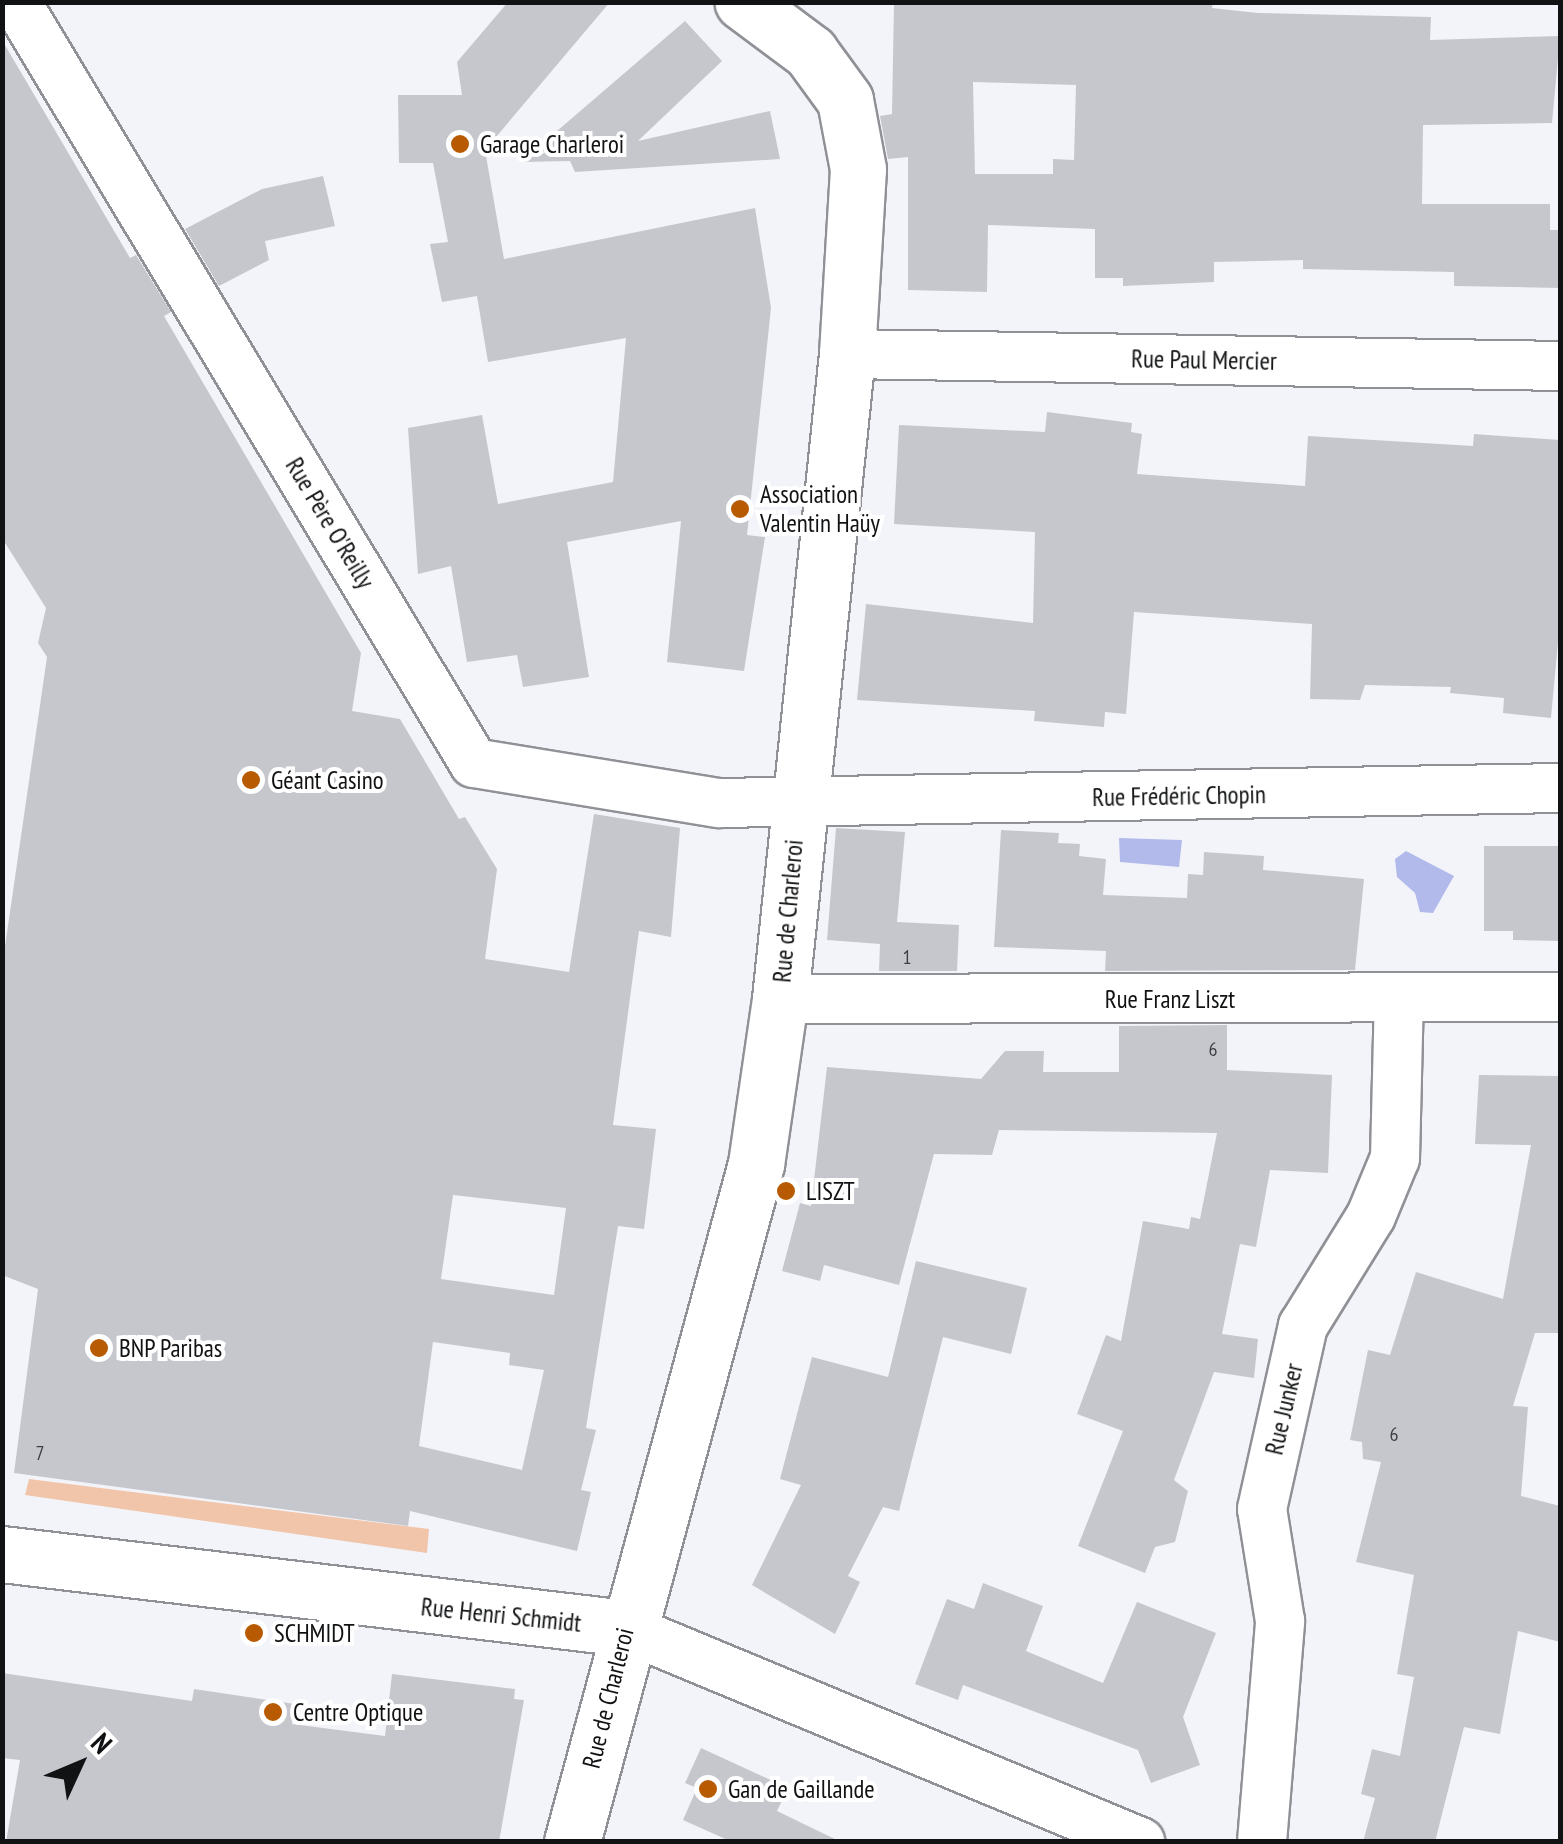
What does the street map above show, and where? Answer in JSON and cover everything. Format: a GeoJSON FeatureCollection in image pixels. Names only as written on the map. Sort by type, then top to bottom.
{"type":"FeatureCollection","features":[{"type":"Feature","properties":{"kind":"street","name":"Rue Père O'Reilly"},"geometry":{"type":"LineString","coordinates":[[16,2],[474,763],[719,803],[798,804]]}},
{"type":"Feature","properties":{"kind":"street","name":"Rue de Charleroi"},"geometry":{"type":"LineString","coordinates":[[572,1842],[625,1628],[756,1164],[780,999],[847,354],[858,169],[845,100],[810,52],[743,2]]}},
{"type":"Feature","properties":{"kind":"street","name":"Rue Paul Mercier"},"geometry":{"type":"LineString","coordinates":[[847,354],[1560,366]]}},
{"type":"Feature","properties":{"kind":"street","name":"Rue Frédéric Chopin"},"geometry":{"type":"LineString","coordinates":[[798,804],[1560,788]]}},
{"type":"Feature","properties":{"kind":"street","name":"Rue Franz Liszt"},"geometry":{"type":"LineString","coordinates":[[780,999],[1560,997]]}},
{"type":"Feature","properties":{"kind":"street","name":"Rue Junker"},"geometry":{"type":"LineString","coordinates":[[1262,1842],[1280,1621],[1262,1509],[1304,1326],[1371,1216],[1395,1158],[1399,999]]}},
{"type":"Feature","properties":{"kind":"street","name":"Rue Henri Schmidt"},"geometry":{"type":"LineString","coordinates":[[2,1554],[625,1628],[1140,1842]]}},
{"type":"Feature","properties":{"kind":"shaded area"},"geometry":{"type":"Polygon","coordinates":[[[29,1479],[429,1529],[427,1553],[25,1495],[29,1479]]]}},
{"type":"Feature","properties":{"kind":"water"},"geometry":{"type":"Polygon","coordinates":[[[1119,838],[1182,840],[1179,867],[1120,862],[1119,838]]]}},
{"type":"Feature","properties":{"kind":"water"},"geometry":{"type":"Polygon","coordinates":[[[1406,851],[1454,876],[1433,913],[1420,912],[1415,893],[1397,877],[1395,859],[1406,851]]]}},
{"type":"Feature","properties":{"kind":"building"},"geometry":{"type":"Polygon","coordinates":[[[508,2],[610,2],[485,150],[504,259],[755,208],[771,308],[747,535],[765,537],[744,671],[667,662],[681,521],[567,542],[589,677],[523,687],[517,655],[467,662],[451,566],[418,574],[408,428],[482,415],[498,504],[613,482],[626,338],[488,362],[477,296],[442,302],[430,244],[448,242],[433,163],[399,163],[398,95],[462,95],[457,62],[508,2]]]}},
{"type":"Feature","properties":{"kind":"building"},"geometry":{"type":"Polygon","coordinates":[[[894,2],[1213,2],[1212,8],[1258,13],[1431,17],[1430,40],[1560,36],[1552,123],[1423,125],[1422,204],[1550,204],[1550,230],[1560,230],[1560,288],[1454,286],[1454,272],[1303,269],[1303,260],[1214,262],[1214,282],[1123,286],[1123,278],[1095,278],[1095,229],[988,225],[987,292],[908,290],[908,157],[888,159],[880,116],[892,114],[894,2]],[[973,82],[975,174],[1053,174],[1053,159],[1074,160],[1076,85],[973,82]]]}},
{"type":"Feature","properties":{"kind":"building"},"geometry":{"type":"Polygon","coordinates":[[[685,21],[722,61],[638,141],[770,111],[780,159],[575,172],[570,161],[521,162],[685,21]]]}},
{"type":"Feature","properties":{"kind":"building","name":"Géant Casino"},"geometry":{"type":"Polygon","coordinates":[[[2,40],[130,258],[136,255],[171,312],[164,316],[361,653],[352,711],[400,719],[459,819],[465,817],[497,869],[485,959],[569,972],[594,814],[680,828],[671,937],[639,931],[613,1125],[656,1129],[644,1229],[618,1226],[586,1428],[596,1430],[581,1490],[591,1492],[577,1551],[410,1511],[408,1526],[14,1473],[38,1289],[2,1275],[2,967],[47,657],[38,643],[46,608],[2,538],[2,40]],[[453,1195],[441,1279],[554,1295],[566,1208],[453,1195]],[[433,1342],[419,1446],[522,1470],[544,1370],[509,1365],[510,1353],[433,1342]]]}},
{"type":"Feature","properties":{"kind":"building"},"geometry":{"type":"Polygon","coordinates":[[[323,176],[335,226],[265,241],[269,260],[219,286],[185,229],[262,189],[323,176]]]}},
{"type":"Feature","properties":{"kind":"building"},"geometry":{"type":"Polygon","coordinates":[[[1047,412],[1132,423],[1131,432],[1142,434],[1137,474],[1305,486],[1308,436],[1473,446],[1474,434],[1560,440],[1560,620],[1551,718],[1503,713],[1504,698],[1450,693],[1451,687],[1365,685],[1360,700],[1310,699],[1312,624],[1134,612],[1126,714],[1105,712],[1104,727],[1034,721],[1035,711],[857,700],[866,604],[1033,623],[1035,532],[894,524],[899,425],[1045,432],[1047,412]]]}},
{"type":"Feature","properties":{"kind":"building"},"geometry":{"type":"Polygon","coordinates":[[[836,828],[905,832],[897,922],[959,925],[957,971],[879,971],[880,944],[827,940],[836,828]]]}},
{"type":"Feature","properties":{"kind":"building"},"geometry":{"type":"Polygon","coordinates":[[[1001,830],[1059,833],[1058,843],[1080,844],[1079,856],[1106,859],[1103,895],[1187,898],[1188,874],[1203,875],[1204,852],[1264,856],[1263,870],[1364,879],[1355,970],[1105,971],[1106,951],[994,947],[1001,830]]]}},
{"type":"Feature","properties":{"kind":"building"},"geometry":{"type":"Polygon","coordinates":[[[1484,846],[1560,846],[1560,941],[1513,940],[1513,931],[1484,931],[1484,846]]]}},
{"type":"Feature","properties":{"kind":"building"},"geometry":{"type":"Polygon","coordinates":[[[1227,1025],[1227,1070],[1332,1075],[1328,1173],[1270,1170],[1256,1247],[1240,1244],[1222,1334],[1258,1339],[1254,1378],[1214,1372],[1174,1480],[1188,1491],[1175,1542],[1155,1547],[1145,1573],[1078,1546],[1123,1431],[1077,1414],[1106,1335],[1121,1341],[1143,1221],[1189,1229],[1191,1217],[1200,1219],[1217,1133],[999,1130],[992,1155],[934,1154],[899,1285],[824,1265],[820,1281],[782,1271],[800,1203],[811,1206],[827,1067],[981,1079],[1005,1051],[1044,1051],[1043,1072],[1119,1072],[1119,1026],[1227,1025]]]}},
{"type":"Feature","properties":{"kind":"building"},"geometry":{"type":"Polygon","coordinates":[[[1479,1075],[1560,1076],[1560,1333],[1535,1333],[1513,1406],[1528,1407],[1521,1496],[1560,1506],[1560,1642],[1518,1631],[1500,1734],[1464,1727],[1435,1842],[1363,1842],[1375,1798],[1361,1794],[1372,1749],[1400,1756],[1414,1677],[1397,1674],[1414,1575],[1356,1562],[1381,1462],[1363,1459],[1362,1442],[1350,1440],[1368,1350],[1390,1355],[1416,1272],[1503,1299],[1531,1145],[1475,1144],[1479,1075]]]}},
{"type":"Feature","properties":{"kind":"building"},"geometry":{"type":"Polygon","coordinates":[[[916,1261],[1027,1288],[1011,1354],[943,1337],[899,1511],[883,1507],[848,1576],[860,1582],[835,1634],[752,1585],[801,1485],[780,1479],[812,1357],[888,1377],[916,1261]]]}},
{"type":"Feature","properties":{"kind":"building"},"geometry":{"type":"Polygon","coordinates":[[[983,1583],[1043,1606],[1026,1651],[1103,1683],[1137,1602],[1216,1633],[1183,1717],[1200,1765],[1151,1783],[1138,1750],[963,1685],[958,1700],[915,1684],[947,1599],[974,1609],[983,1583]]]}},
{"type":"Feature","properties":{"kind":"building"},"geometry":{"type":"Polygon","coordinates":[[[2,1673],[192,1701],[194,1689],[295,1704],[292,1724],[385,1736],[392,1674],[515,1689],[514,1699],[524,1700],[499,1842],[6,1842],[20,1760],[2,1758],[2,1673]]]}},
{"type":"Feature","properties":{"kind":"building"},"geometry":{"type":"Polygon","coordinates":[[[701,1748],[788,1788],[777,1811],[841,1842],[732,1842],[683,1820],[697,1788],[685,1783],[701,1748]]]}},
{"type":"Feature","properties":{"kind":"place","name":"Garage Charleroi"},"geometry":{"type":"Point","coordinates":[460,144]}},
{"type":"Feature","properties":{"kind":"place","name":"Association Valentin Haüy"},"geometry":{"type":"Point","coordinates":[740,509]}},
{"type":"Feature","properties":{"kind":"place","name":"Géant Casino"},"geometry":{"type":"Point","coordinates":[251,780]}},
{"type":"Feature","properties":{"kind":"place","name":"LISZT"},"geometry":{"type":"Point","coordinates":[786,1191]}},
{"type":"Feature","properties":{"kind":"place","name":"BNP Paribas"},"geometry":{"type":"Point","coordinates":[99,1348]}},
{"type":"Feature","properties":{"kind":"place","name":"SCHMIDT"},"geometry":{"type":"Point","coordinates":[254,1633]}},
{"type":"Feature","properties":{"kind":"place","name":"Centre Optique"},"geometry":{"type":"Point","coordinates":[273,1712]}},
{"type":"Feature","properties":{"kind":"place","name":"Gan de Gaillande"},"geometry":{"type":"Point","coordinates":[708,1789]}}]}
